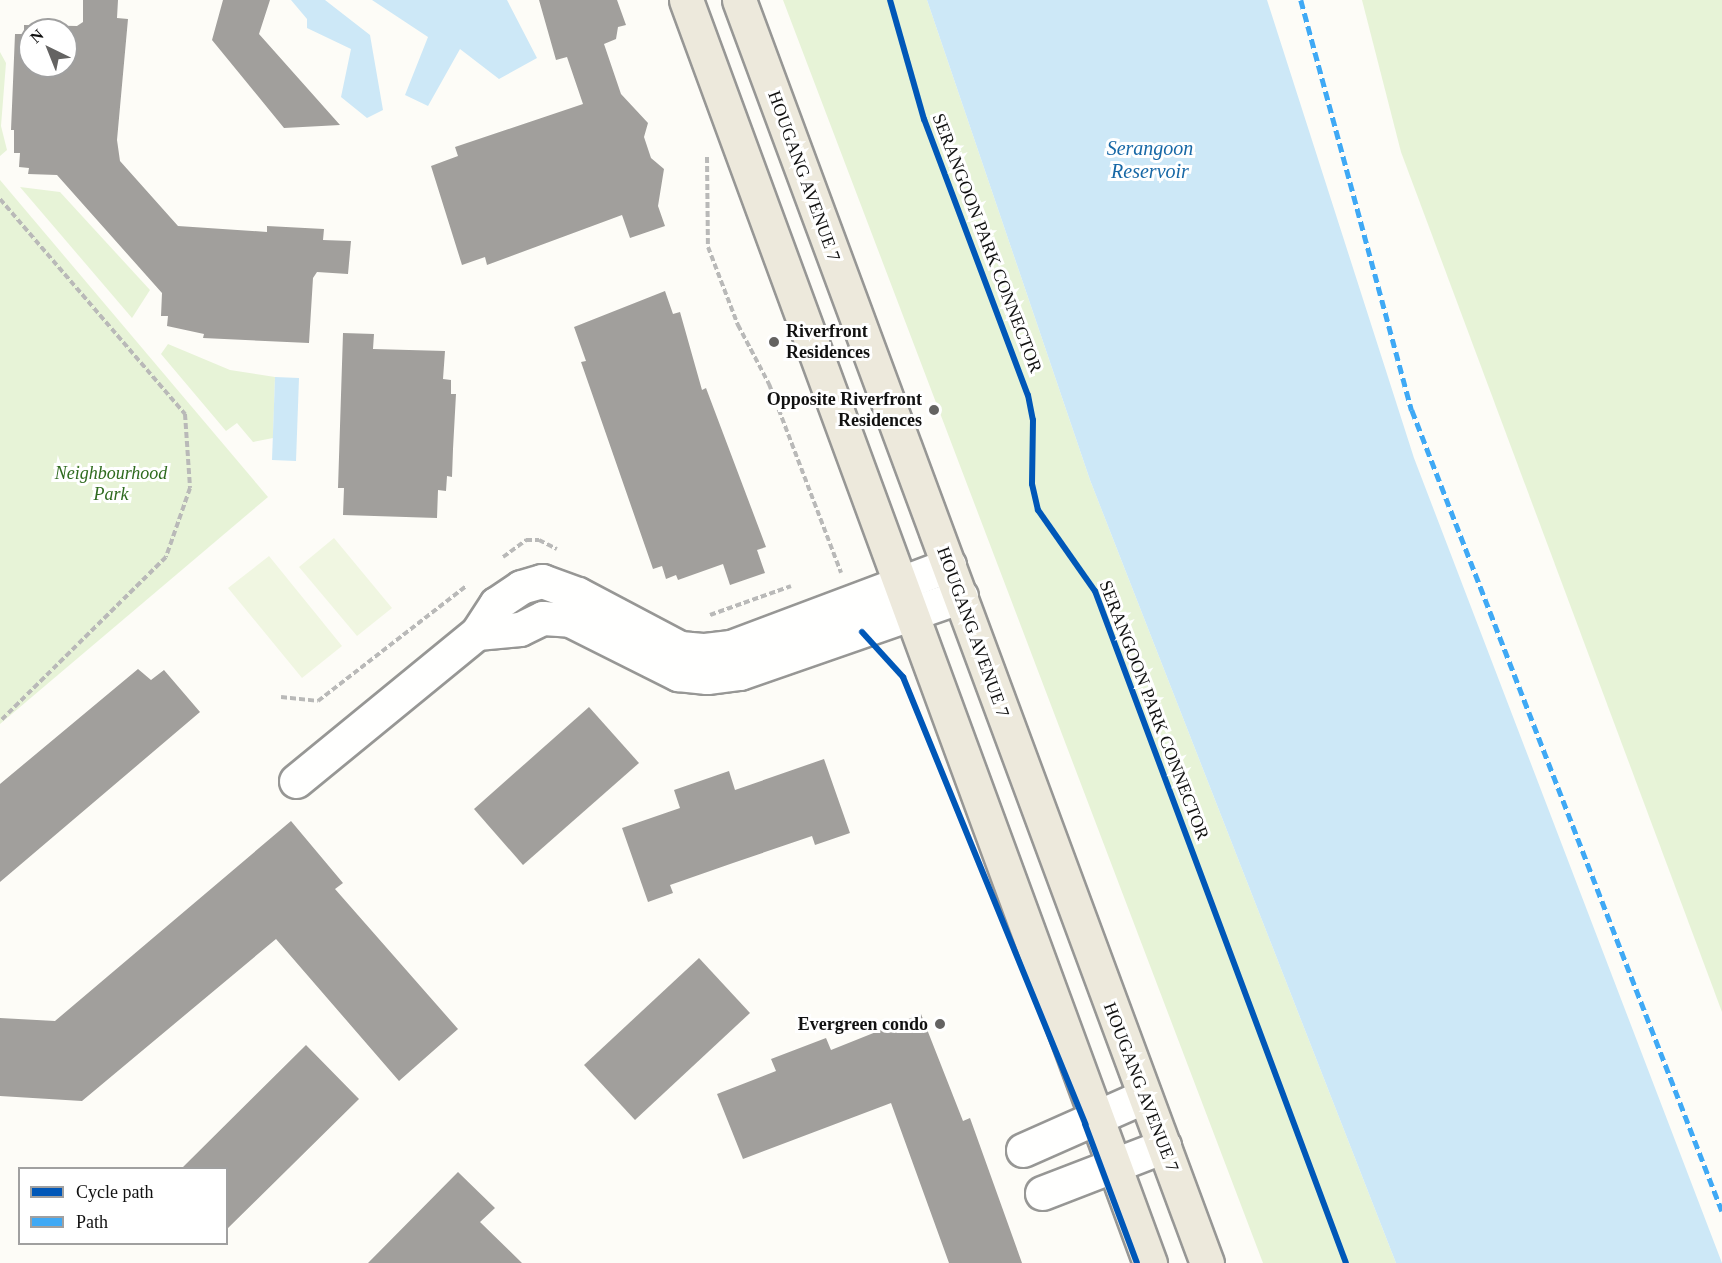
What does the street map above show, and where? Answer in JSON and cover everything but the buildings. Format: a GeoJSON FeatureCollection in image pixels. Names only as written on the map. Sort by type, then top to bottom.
{"type":"FeatureCollection","features":[{"type":"Feature","properties":{"kind":"main road"},"geometry":{"type":"LineString","coordinates":[[686,0],[848,451],[914,614],[1150,1263]]}},
{"type":"Feature","properties":{"kind":"main road","name":"HOUGANG AVENUE 7"},"geometry":{"type":"LineString","coordinates":[[739,0],[1207,1263]]}},
{"type":"Feature","properties":{"kind":"lane"},"geometry":{"type":"LineString","coordinates":[[296,781],[477,633],[496,604],[520,587],[542,581],[578,594],[680,648],[705,650],[731,647],[949,565]]}},
{"type":"Feature","properties":{"kind":"lane"},"geometry":{"type":"LineString","coordinates":[[477,633],[520,629],[543,618],[570,620],[678,674],[707,677],[740,672],[961,596]]}},
{"type":"Feature","properties":{"kind":"lane"},"geometry":{"type":"LineString","coordinates":[[1023,1150],[1145,1096]]}},
{"type":"Feature","properties":{"kind":"lane"},"geometry":{"type":"LineString","coordinates":[[1042,1193],[1164,1146]]}},
{"type":"Feature","properties":{"kind":"path"},"geometry":{"type":"LineString","coordinates":[[704,144],[708,247],[738,325],[769,384],[853,602]]}},
{"type":"Feature","properties":{"kind":"path"},"geometry":{"type":"LineString","coordinates":[[0,199],[185,414],[190,488],[166,558],[0,721]]}},
{"type":"Feature","properties":{"kind":"green space"},"geometry":{"type":"Polygon","coordinates":[[[783,0],[927,0],[1090,480],[1396,1263],[1263,1263],[783,0]]]}},
{"type":"Feature","properties":{"kind":"green space"},"geometry":{"type":"Polygon","coordinates":[[[1362,0],[1722,0],[1722,1012],[1401,152],[1362,0]]]}},
{"type":"Feature","properties":{"kind":"green space"},"geometry":{"type":"Polygon","coordinates":[[[0,52],[6,63],[1,126],[7,150],[0,156],[0,52]]]}},
{"type":"Feature","properties":{"kind":"green space","name":"Neighbourhood Park"},"geometry":{"type":"Polygon","coordinates":[[[0,180],[268,497],[0,724],[0,180]]]}},
{"type":"Feature","properties":{"kind":"green space"},"geometry":{"type":"Polygon","coordinates":[[[20,187],[60,192],[150,290],[132,318],[20,187]]]}},
{"type":"Feature","properties":{"kind":"green space"},"geometry":{"type":"Polygon","coordinates":[[[168,344],[230,370],[275,377],[273,438],[253,442],[237,423],[226,431],[161,354],[168,344]]]}},
{"type":"Feature","properties":{"kind":"green space"},"geometry":{"type":"Polygon","coordinates":[[[334,538],[392,608],[357,636],[299,567],[334,538]]]}},
{"type":"Feature","properties":{"kind":"green space"},"geometry":{"type":"Polygon","coordinates":[[[269,556],[342,646],[302,678],[228,588],[269,556]]]}},
{"type":"Feature","properties":{"kind":"water"},"geometry":{"type":"Polygon","coordinates":[[[291,0],[325,0],[370,35],[383,110],[367,118],[341,97],[351,49],[307,28],[307,19],[291,0]]]}},
{"type":"Feature","properties":{"kind":"water"},"geometry":{"type":"Polygon","coordinates":[[[372,0],[507,0],[537,58],[499,79],[460,49],[428,106],[405,95],[428,37],[372,0]]]}},
{"type":"Feature","properties":{"kind":"water","name":"Serangoon Reservoir"},"geometry":{"type":"Polygon","coordinates":[[[927,0],[1267,0],[1414,458],[1722,1263],[1396,1263],[1090,480],[927,0]]]}},
{"type":"Feature","properties":{"kind":"water"},"geometry":{"type":"Polygon","coordinates":[[[275,377],[299,378],[296,461],[272,460],[275,377]]]}},
{"type":"Feature","properties":{"kind":"marked path"},"geometry":{"type":"LineString","coordinates":[[1301,0],[1412,410],[1722,1211]]}},
{"type":"Feature","properties":{"kind":"cycle path","name":"SERANGOON PARK CONNECTOR"},"geometry":{"type":"LineString","coordinates":[[890,0],[924,119],[1028,395],[1033,420],[1032,484],[1038,510],[1095,591],[1346,1263]]}},
{"type":"Feature","properties":{"kind":"cycle path"},"geometry":{"type":"LineString","coordinates":[[862,632],[903,677],[1085,1124],[1137,1263]]}},
{"type":"Feature","properties":{"kind":"place","name":"Riverfront Residences"},"geometry":{"type":"Point","coordinates":[774,342]}},
{"type":"Feature","properties":{"kind":"place","name":"Opposite Riverfront Residences"},"geometry":{"type":"Point","coordinates":[934,410]}},
{"type":"Feature","properties":{"kind":"place","name":"Evergreen condo"},"geometry":{"type":"Point","coordinates":[940,1024]}}]}
